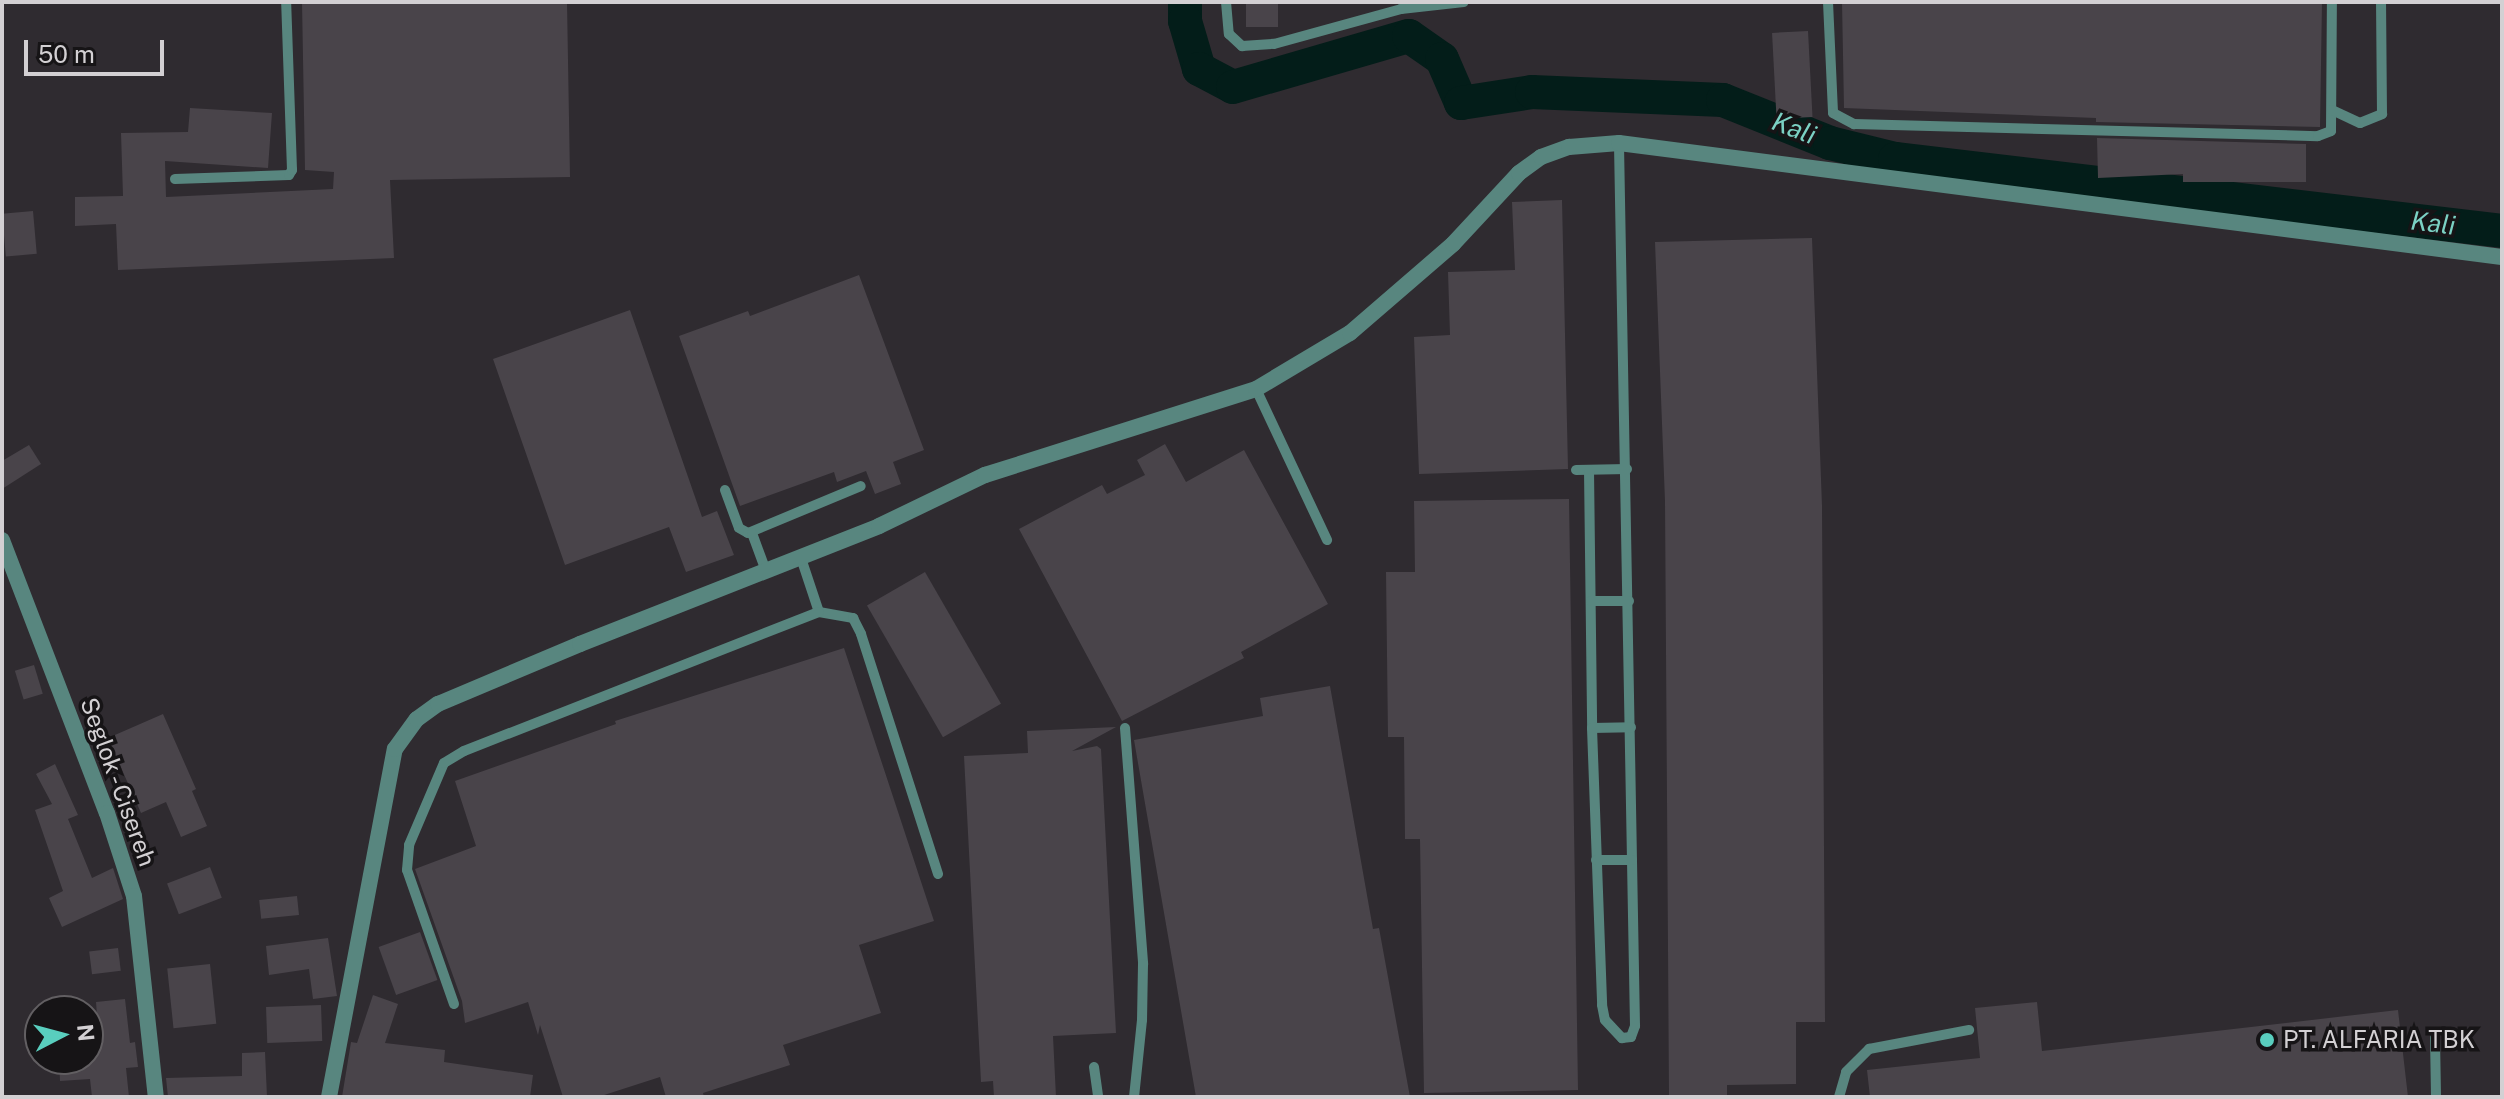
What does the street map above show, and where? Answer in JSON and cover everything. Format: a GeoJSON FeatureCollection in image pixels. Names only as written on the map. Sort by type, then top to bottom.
{"type":"FeatureCollection","features":[{"type":"Feature","properties":{"kind":"street"},"geometry":{"type":"LineString","coordinates":[[329,1097],[395,749],[417,719],[438,704],[879,526],[985,475],[1256,389],[1350,333],[1453,244],[1519,173],[1541,157],[1569,147],[1619,143],[2502,257]]}},
{"type":"Feature","properties":{"kind":"street","name":"Seglok - Cisereh"},"geometry":{"type":"LineString","coordinates":[[2,540],[107,813],[134,896],[156,1097]]}},
{"type":"Feature","properties":{"kind":"lane"},"geometry":{"type":"LineString","coordinates":[[175,179],[289,175],[292,170],[286,2]]}},
{"type":"Feature","properties":{"kind":"lane"},"geometry":{"type":"LineString","coordinates":[[1226,2],[1229,34],[1242,46],[1274,44],[1401,9],[1464,2]]}},
{"type":"Feature","properties":{"kind":"lane"},"geometry":{"type":"LineString","coordinates":[[1828,2],[1833,113],[1854,124],[2318,136],[2331,131],[2332,2]]}},
{"type":"Feature","properties":{"kind":"lane"},"geometry":{"type":"LineString","coordinates":[[2332,110],[2360,123],[2382,114],[2381,2]]}},
{"type":"Feature","properties":{"kind":"lane"},"geometry":{"type":"LineString","coordinates":[[1589,470],[1592,728],[1602,1005],[1605,1020],[1622,1038],[1631,1037],[1635,1026],[1619,143]]}},
{"type":"Feature","properties":{"kind":"lane"},"geometry":{"type":"LineString","coordinates":[[1256,389],[1327,540]]}},
{"type":"Feature","properties":{"kind":"lane"},"geometry":{"type":"LineString","coordinates":[[1576,470],[1627,469]]}},
{"type":"Feature","properties":{"kind":"lane"},"geometry":{"type":"LineString","coordinates":[[725,490],[739,528],[752,533],[861,486]]}},
{"type":"Feature","properties":{"kind":"lane"},"geometry":{"type":"LineString","coordinates":[[752,533],[766,571]]}},
{"type":"Feature","properties":{"kind":"lane"},"geometry":{"type":"LineString","coordinates":[[801,558],[819,612]]}},
{"type":"Feature","properties":{"kind":"lane"},"geometry":{"type":"LineString","coordinates":[[1591,601],[1629,601]]}},
{"type":"Feature","properties":{"kind":"lane"},"geometry":{"type":"LineString","coordinates":[[454,1004],[407,870],[409,845],[444,763],[464,751],[819,612],[853,618],[861,634],[938,874]]}},
{"type":"Feature","properties":{"kind":"lane"},"geometry":{"type":"LineString","coordinates":[[1592,728],[1631,727]]}},
{"type":"Feature","properties":{"kind":"lane"},"geometry":{"type":"LineString","coordinates":[[1125,728],[1143,964],[1142,1020],[1134,1097]]}},
{"type":"Feature","properties":{"kind":"lane"},"geometry":{"type":"LineString","coordinates":[[1596,860],[1632,860]]}},
{"type":"Feature","properties":{"kind":"lane"},"geometry":{"type":"LineString","coordinates":[[1839,1097],[1846,1072],[1869,1049],[1969,1030]]}},
{"type":"Feature","properties":{"kind":"lane"},"geometry":{"type":"LineString","coordinates":[[2435,1038],[2436,1097]]}},
{"type":"Feature","properties":{"kind":"lane"},"geometry":{"type":"LineString","coordinates":[[1094,1067],[1098,1097]]}},
{"type":"Feature","properties":{"kind":"building"},"geometry":{"type":"Polygon","coordinates":[[[302,2],[567,2],[570,177],[390,180],[394,258],[118,270],[116,224],[75,226],[75,197],[123,196],[121,133],[188,132],[190,108],[272,113],[268,168],[165,161],[166,197],[333,189],[334,172],[305,170],[302,2]]]}},
{"type":"Feature","properties":{"kind":"building"},"geometry":{"type":"Polygon","coordinates":[[[1246,2],[1278,2],[1278,27],[1246,27],[1246,2]]]}},
{"type":"Feature","properties":{"kind":"building"},"geometry":{"type":"Polygon","coordinates":[[[1842,2],[2322,2],[2320,127],[2096,122],[2096,118],[1844,108],[1842,2]]]}},
{"type":"Feature","properties":{"kind":"building"},"geometry":{"type":"Polygon","coordinates":[[[1808,31],[1813,117],[1777,119],[1772,33],[1808,31]]]}},
{"type":"Feature","properties":{"kind":"building"},"geometry":{"type":"Polygon","coordinates":[[[2097,138],[2306,144],[2306,182],[2183,182],[2183,174],[2098,178],[2097,138]]]}},
{"type":"Feature","properties":{"kind":"building"},"geometry":{"type":"Polygon","coordinates":[[[1562,200],[1568,469],[1419,474],[1414,337],[1450,335],[1448,272],[1515,270],[1512,202],[1562,200]]]}},
{"type":"Feature","properties":{"kind":"building"},"geometry":{"type":"Polygon","coordinates":[[[33,211],[37,254],[6,257],[2,214],[33,211]]]}},
{"type":"Feature","properties":{"kind":"building"},"geometry":{"type":"Polygon","coordinates":[[[1812,238],[1822,506],[1825,1022],[1796,1022],[1796,1084],[1727,1085],[1727,1097],[1669,1097],[1665,501],[1655,242],[1812,238]]]}},
{"type":"Feature","properties":{"kind":"building"},"geometry":{"type":"Polygon","coordinates":[[[859,275],[924,450],[893,462],[901,484],[875,494],[866,471],[837,482],[834,472],[740,506],[679,336],[748,311],[750,316],[859,275]]]}},
{"type":"Feature","properties":{"kind":"building"},"geometry":{"type":"Polygon","coordinates":[[[630,310],[702,517],[717,511],[734,555],[686,572],[669,527],[565,565],[493,359],[630,310]]]}},
{"type":"Feature","properties":{"kind":"building"},"geometry":{"type":"Polygon","coordinates":[[[1165,444],[1186,482],[1244,450],[1328,604],[1241,652],[1244,658],[1122,721],[1019,529],[1102,485],[1107,494],[1145,475],[1137,460],[1165,444]]]}},
{"type":"Feature","properties":{"kind":"building"},"geometry":{"type":"Polygon","coordinates":[[[29,445],[41,464],[2,489],[2,461],[29,445]]]}},
{"type":"Feature","properties":{"kind":"building"},"geometry":{"type":"Polygon","coordinates":[[[1569,499],[1578,1090],[1424,1093],[1420,839],[1405,839],[1404,737],[1388,737],[1386,572],[1415,572],[1414,501],[1569,499]]]}},
{"type":"Feature","properties":{"kind":"building"},"geometry":{"type":"Polygon","coordinates":[[[925,572],[1001,704],[943,737],[867,606],[925,572]]]}},
{"type":"Feature","properties":{"kind":"building"},"geometry":{"type":"Polygon","coordinates":[[[844,648],[934,921],[859,945],[881,1013],[783,1045],[790,1065],[703,1093],[704,1097],[666,1097],[660,1077],[598,1097],[563,1097],[540,1025],[538,1035],[528,1002],[465,1023],[462,1001],[415,869],[476,846],[455,781],[616,724],[615,721],[844,648]]]}},
{"type":"Feature","properties":{"kind":"building"},"geometry":{"type":"Polygon","coordinates":[[[34,665],[43,694],[24,700],[15,671],[34,665]]]}},
{"type":"Feature","properties":{"kind":"building"},"geometry":{"type":"Polygon","coordinates":[[[1330,686],[1373,929],[1379,928],[1410,1097],[1196,1097],[1134,740],[1263,716],[1260,698],[1330,686]]]}},
{"type":"Feature","properties":{"kind":"building"},"geometry":{"type":"Polygon","coordinates":[[[163,714],[196,789],[192,791],[207,826],[181,837],[166,802],[141,813],[108,738],[163,714]]]}},
{"type":"Feature","properties":{"kind":"building"},"geometry":{"type":"Polygon","coordinates":[[[1116,727],[1072,751],[1097,746],[1101,749],[1116,1033],[1053,1036],[1056,1097],[994,1097],[993,1081],[981,1082],[964,756],[1028,753],[1027,731],[1116,727]]]}},
{"type":"Feature","properties":{"kind":"building"},"geometry":{"type":"Polygon","coordinates":[[[55,764],[78,815],[68,819],[92,878],[113,868],[123,899],[62,927],[49,898],[63,891],[35,810],[52,804],[36,774],[55,764]]]}},
{"type":"Feature","properties":{"kind":"building"},"geometry":{"type":"Polygon","coordinates":[[[210,867],[222,898],[179,914],[167,883],[210,867]]]}},
{"type":"Feature","properties":{"kind":"building"},"geometry":{"type":"Polygon","coordinates":[[[297,896],[299,915],[261,919],[259,900],[297,896]]]}},
{"type":"Feature","properties":{"kind":"building"},"geometry":{"type":"Polygon","coordinates":[[[420,932],[437,980],[396,995],[379,947],[420,932]]]}},
{"type":"Feature","properties":{"kind":"building"},"geometry":{"type":"Polygon","coordinates":[[[328,938],[337,996],[313,999],[309,969],[269,975],[266,946],[328,938]]]}},
{"type":"Feature","properties":{"kind":"building"},"geometry":{"type":"Polygon","coordinates":[[[118,948],[121,971],[92,974],[89,952],[118,948]]]}},
{"type":"Feature","properties":{"kind":"building"},"geometry":{"type":"Polygon","coordinates":[[[210,964],[216,1024],[174,1028],[167,968],[210,964]]]}},
{"type":"Feature","properties":{"kind":"building"},"geometry":{"type":"Polygon","coordinates":[[[373,995],[398,1004],[385,1043],[445,1050],[444,1062],[533,1075],[530,1097],[342,1097],[351,1042],[357,1043],[373,995]]]}},
{"type":"Feature","properties":{"kind":"building"},"geometry":{"type":"Polygon","coordinates":[[[125,999],[130,1043],[135,1042],[138,1067],[126,1068],[129,1097],[92,1097],[90,1079],[60,1081],[60,1075],[104,1075],[104,1001],[125,999]]]}},
{"type":"Feature","properties":{"kind":"building","name":"PT. ALFARIA TBK"},"geometry":{"type":"Polygon","coordinates":[[[2037,1002],[2042,1051],[2398,1010],[2408,1097],[1870,1097],[1867,1070],[1980,1058],[1975,1008],[2037,1002]]]}},
{"type":"Feature","properties":{"kind":"building"},"geometry":{"type":"Polygon","coordinates":[[[321,1005],[322,1041],[267,1043],[266,1007],[321,1005]]]}},
{"type":"Feature","properties":{"kind":"building"},"geometry":{"type":"Polygon","coordinates":[[[265,1052],[267,1097],[168,1097],[166,1078],[242,1076],[242,1053],[265,1052]]]}},
{"type":"Feature","properties":{"kind":"waterway","name":"Kali"},"geometry":{"type":"LineString","coordinates":[[1185,2],[1185,21],[1199,69],[1233,87],[1409,36],[1442,59],[1461,103],[1532,92],[1723,100],[1830,143],[1895,159],[2502,231]]}},
{"type":"Feature","properties":{"kind":"place","name":"PT. ALFARIA TBK"},"geometry":{"type":"Point","coordinates":[2267,1040]}}]}
